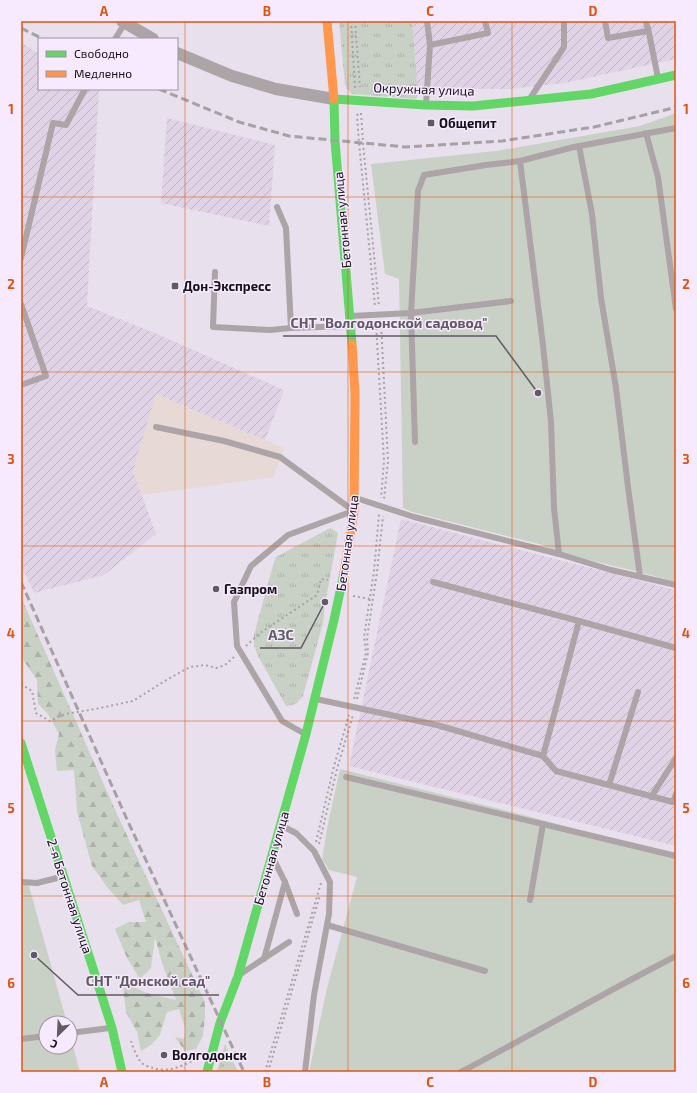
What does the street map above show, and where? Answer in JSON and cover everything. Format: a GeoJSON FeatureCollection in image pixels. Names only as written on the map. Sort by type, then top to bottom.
{"type":"FeatureCollection","features":[{"type":"Feature","properties":{"kind":"main road","name":"Бетонная улица"},"geometry":{"type":"LineString","coordinates":[[206,1072],[220,1023],[238,976],[306,734],[342,583],[354,511],[355,393],[327,21]]}},
{"type":"Feature","properties":{"kind":"main road","name":"Окружная улица"},"geometry":{"type":"LineString","coordinates":[[334,99],[426,105],[473,106],[592,94],[676,75]]}},
{"type":"Feature","properties":{"kind":"main road","name":"2-я Бетонная улица"},"geometry":{"type":"LineString","coordinates":[[22,749],[112,1028],[122,1072]]}},
{"type":"Feature","properties":{"kind":"street"},"geometry":{"type":"LineString","coordinates":[[124,22],[151,38]]}},
{"type":"Feature","properties":{"kind":"street","name":"Окружная улица"},"geometry":{"type":"LineString","coordinates":[[178,53],[232,76],[276,89],[334,99]]}},
{"type":"Feature","properties":{"kind":"lane"},"geometry":{"type":"LineString","coordinates":[[426,105],[430,45],[427,21]]}},
{"type":"Feature","properties":{"kind":"lane"},"geometry":{"type":"LineString","coordinates":[[430,45],[488,33],[485,21]]}},
{"type":"Feature","properties":{"kind":"lane"},"geometry":{"type":"LineString","coordinates":[[528,101],[564,47],[564,21]]}},
{"type":"Feature","properties":{"kind":"lane"},"geometry":{"type":"LineString","coordinates":[[605,21],[608,38],[648,31],[646,21],[658,80]]}},
{"type":"Feature","properties":{"kind":"lane"},"geometry":{"type":"LineString","coordinates":[[116,38],[124,22]]}},
{"type":"Feature","properties":{"kind":"lane"},"geometry":{"type":"LineString","coordinates":[[21,258],[53,124],[66,125],[84,90]]}},
{"type":"Feature","properties":{"kind":"lane"},"geometry":{"type":"LineString","coordinates":[[415,442],[411,313],[418,191],[424,175],[520,161],[579,146],[676,128]]}},
{"type":"Feature","properties":{"kind":"lane"},"geometry":{"type":"LineString","coordinates":[[646,133],[658,178],[676,309]]}},
{"type":"Feature","properties":{"kind":"lane"},"geometry":{"type":"LineString","coordinates":[[579,146],[592,214],[640,576]]}},
{"type":"Feature","properties":{"kind":"lane"},"geometry":{"type":"LineString","coordinates":[[520,161],[543,345],[550,422],[554,508],[559,554]]}},
{"type":"Feature","properties":{"kind":"lane"},"geometry":{"type":"LineString","coordinates":[[277,207],[286,228],[291,328]]}},
{"type":"Feature","properties":{"kind":"lane"},"geometry":{"type":"LineString","coordinates":[[215,272],[213,326],[270,330],[350,326]]}},
{"type":"Feature","properties":{"kind":"lane"},"geometry":{"type":"LineString","coordinates":[[350,316],[411,313],[511,301]]}},
{"type":"Feature","properties":{"kind":"lane"},"geometry":{"type":"LineString","coordinates":[[21,304],[46,376],[21,385]]}},
{"type":"Feature","properties":{"kind":"lane"},"geometry":{"type":"LineString","coordinates":[[156,427],[224,441],[280,457],[354,511]]}},
{"type":"Feature","properties":{"kind":"lane"},"geometry":{"type":"LineString","coordinates":[[354,498],[419,519],[559,554],[611,570],[676,585]]}},
{"type":"Feature","properties":{"kind":"lane"},"geometry":{"type":"LineString","coordinates":[[306,734],[282,721],[237,646],[234,602],[251,566],[288,535],[354,511]]}},
{"type":"Feature","properties":{"kind":"lane"},"geometry":{"type":"LineString","coordinates":[[433,582],[676,648]]}},
{"type":"Feature","properties":{"kind":"lane"},"geometry":{"type":"LineString","coordinates":[[543,756],[579,621]]}},
{"type":"Feature","properties":{"kind":"lane"},"geometry":{"type":"LineString","coordinates":[[609,785],[638,692]]}},
{"type":"Feature","properties":{"kind":"lane"},"geometry":{"type":"LineString","coordinates":[[314,699],[437,725],[543,756],[556,771],[651,797],[673,802],[676,794]]}},
{"type":"Feature","properties":{"kind":"lane"},"geometry":{"type":"LineString","coordinates":[[651,797],[676,758]]}},
{"type":"Feature","properties":{"kind":"lane"},"geometry":{"type":"LineString","coordinates":[[346,777],[676,856]]}},
{"type":"Feature","properties":{"kind":"lane"},"geometry":{"type":"LineString","coordinates":[[530,900],[543,824]]}},
{"type":"Feature","properties":{"kind":"lane"},"geometry":{"type":"LineString","coordinates":[[280,826],[296,833],[314,850],[330,882],[329,914],[314,995],[305,1072]]}},
{"type":"Feature","properties":{"kind":"lane"},"geometry":{"type":"LineString","coordinates":[[272,854],[286,882],[297,914]]}},
{"type":"Feature","properties":{"kind":"lane"},"geometry":{"type":"LineString","coordinates":[[21,882],[37,883],[64,877]]}},
{"type":"Feature","properties":{"kind":"lane"},"geometry":{"type":"LineString","coordinates":[[264,959],[286,882]]}},
{"type":"Feature","properties":{"kind":"lane"},"geometry":{"type":"LineString","coordinates":[[327,925],[485,971]]}},
{"type":"Feature","properties":{"kind":"lane"},"geometry":{"type":"LineString","coordinates":[[238,976],[289,942]]}},
{"type":"Feature","properties":{"kind":"lane"},"geometry":{"type":"LineString","coordinates":[[461,1072],[676,956]]}},
{"type":"Feature","properties":{"kind":"lane"},"geometry":{"type":"LineString","coordinates":[[78,1032],[112,1028]]}},
{"type":"Feature","properties":{"kind":"lane"},"geometry":{"type":"LineString","coordinates":[[21,1039],[38,1037]]}},
{"type":"Feature","properties":{"kind":"path"},"geometry":{"type":"LineString","coordinates":[[351,21],[355,89]]}},
{"type":"Feature","properties":{"kind":"path"},"geometry":{"type":"LineString","coordinates":[[355,21],[360,93]]}},
{"type":"Feature","properties":{"kind":"path"},"geometry":{"type":"LineString","coordinates":[[242,649],[260,633],[317,595],[321,579],[342,583]]}},
{"type":"Feature","properties":{"kind":"path"},"geometry":{"type":"LineString","coordinates":[[354,591],[353,596],[370,599]]}},
{"type":"Feature","properties":{"kind":"path"},"geometry":{"type":"LineString","coordinates":[[21,684],[32,691],[36,713],[50,721],[65,714],[133,701],[190,667],[204,665],[216,668],[225,665],[237,655]]}},
{"type":"Feature","properties":{"kind":"path"},"geometry":{"type":"LineString","coordinates":[[265,1072],[322,881]]}},
{"type":"Feature","properties":{"kind":"path"},"geometry":{"type":"LineString","coordinates":[[130,1036],[134,1050],[140,1062],[148,1067],[160,1070],[172,1069],[195,1060],[198,1056]]}},
{"type":"Feature","properties":{"kind":"shaded area"},"geometry":{"type":"Polygon","coordinates":[[[412,21],[676,21],[676,59],[564,83],[510,89],[417,89],[412,21]]]}},
{"type":"Feature","properties":{"kind":"shaded area"},"geometry":{"type":"Polygon","coordinates":[[[21,42],[38,53],[38,90],[99,90],[87,306],[155,333],[284,390],[265,440],[156,394],[133,471],[156,534],[104,575],[34,593],[21,565],[21,42]]]}},
{"type":"Feature","properties":{"kind":"shaded area"},"geometry":{"type":"Polygon","coordinates":[[[167,118],[275,145],[269,226],[161,203],[167,118]]]}},
{"type":"Feature","properties":{"kind":"shaded area"},"geometry":{"type":"Polygon","coordinates":[[[156,394],[284,448],[274,477],[142,495],[133,471],[156,394]]]}},
{"type":"Feature","properties":{"kind":"shaded area"},"geometry":{"type":"Polygon","coordinates":[[[401,519],[676,590],[676,846],[349,766],[401,519]]]}},
{"type":"Feature","properties":{"kind":"green space"},"geometry":{"type":"Polygon","coordinates":[[[339,21],[412,21],[418,95],[416,99],[352,94],[348,90],[345,85],[339,21]]]}},
{"type":"Feature","properties":{"kind":"green space"},"geometry":{"type":"Polygon","coordinates":[[[676,113],[676,582],[555,552],[543,545],[412,512],[403,508],[399,279],[385,274],[371,164],[496,151],[640,126],[676,113]]]}},
{"type":"Feature","properties":{"kind":"green space"},"geometry":{"type":"Polygon","coordinates":[[[330,528],[338,533],[323,623],[303,696],[296,704],[286,706],[259,658],[254,646],[254,635],[276,557],[330,528]]]}},
{"type":"Feature","properties":{"kind":"green space"},"geometry":{"type":"Polygon","coordinates":[[[21,597],[117,814],[205,1002],[203,1036],[196,1049],[185,1051],[175,1037],[184,1039],[185,1028],[179,1009],[167,1012],[160,1035],[151,1045],[141,1051],[137,1032],[126,1012],[122,978],[134,987],[147,993],[176,1000],[162,963],[155,937],[151,968],[140,979],[127,958],[115,929],[129,922],[146,922],[139,900],[123,905],[107,887],[92,866],[77,812],[74,770],[57,771],[55,750],[59,734],[48,714],[38,704],[37,680],[21,657],[21,597]]]}},
{"type":"Feature","properties":{"kind":"green space"},"geometry":{"type":"Polygon","coordinates":[[[340,769],[676,855],[676,1072],[309,1072],[327,988],[357,877],[329,870],[322,859],[340,769]]]}},
{"type":"Feature","properties":{"kind":"green space"},"geometry":{"type":"Polygon","coordinates":[[[21,882],[29,886],[65,1015],[38,1015],[38,1055],[75,1055],[80,1072],[21,1072],[21,882]]]}},
{"type":"Feature","properties":{"kind":"green space"},"geometry":{"type":"Polygon","coordinates":[[[225,1044],[238,1072],[217,1072],[225,1044]]]}},
{"type":"Feature","properties":{"kind":"railway"},"geometry":{"type":"LineString","coordinates":[[21,28],[41,38]]}},
{"type":"Feature","properties":{"kind":"railway"},"geometry":{"type":"LineString","coordinates":[[161,90],[239,122],[289,136],[405,147],[502,141],[594,127],[676,106]]}},
{"type":"Feature","properties":{"kind":"railway"},"geometry":{"type":"LineString","coordinates":[[21,582],[125,815],[244,1072]]}},
{"type":"Feature","properties":{"kind":"traffic: fast"},"geometry":{"type":"LineString","coordinates":[[334,99],[426,105],[473,106],[591,94],[676,75]]}},
{"type":"Feature","properties":{"kind":"traffic: fast"},"geometry":{"type":"LineString","coordinates":[[334,99],[335,141],[352,344]]}},
{"type":"Feature","properties":{"kind":"traffic: fast"},"geometry":{"type":"LineString","coordinates":[[207,1072],[220,1023],[238,976],[306,734],[344,573]]}},
{"type":"Feature","properties":{"kind":"traffic: fast"},"geometry":{"type":"LineString","coordinates":[[21,743],[112,1028],[122,1072]]}},
{"type":"Feature","properties":{"kind":"traffic: slow"},"geometry":{"type":"LineString","coordinates":[[327,21],[334,99]]}},
{"type":"Feature","properties":{"kind":"traffic: slow"},"geometry":{"type":"LineString","coordinates":[[344,573],[354,511],[355,393],[352,344]]}},
{"type":"Feature","properties":{"kind":"place","name":"Общепит"},"geometry":{"type":"Point","coordinates":[431,123]}},
{"type":"Feature","properties":{"kind":"place","name":"Дон-Экспресс"},"geometry":{"type":"Point","coordinates":[175,286]}},
{"type":"Feature","properties":{"kind":"place","name":"СНТ \"Волгодонской садовод\""},"geometry":{"type":"Point","coordinates":[538,393]}},
{"type":"Feature","properties":{"kind":"place","name":"Газпром"},"geometry":{"type":"Point","coordinates":[216,589]}},
{"type":"Feature","properties":{"kind":"place","name":"АЗС"},"geometry":{"type":"Point","coordinates":[325,602]}},
{"type":"Feature","properties":{"kind":"place","name":"СНТ \"Донской сад\""},"geometry":{"type":"Point","coordinates":[34,955]}},
{"type":"Feature","properties":{"kind":"place","name":"Волгодонск"},"geometry":{"type":"Point","coordinates":[164,1055]}}]}
